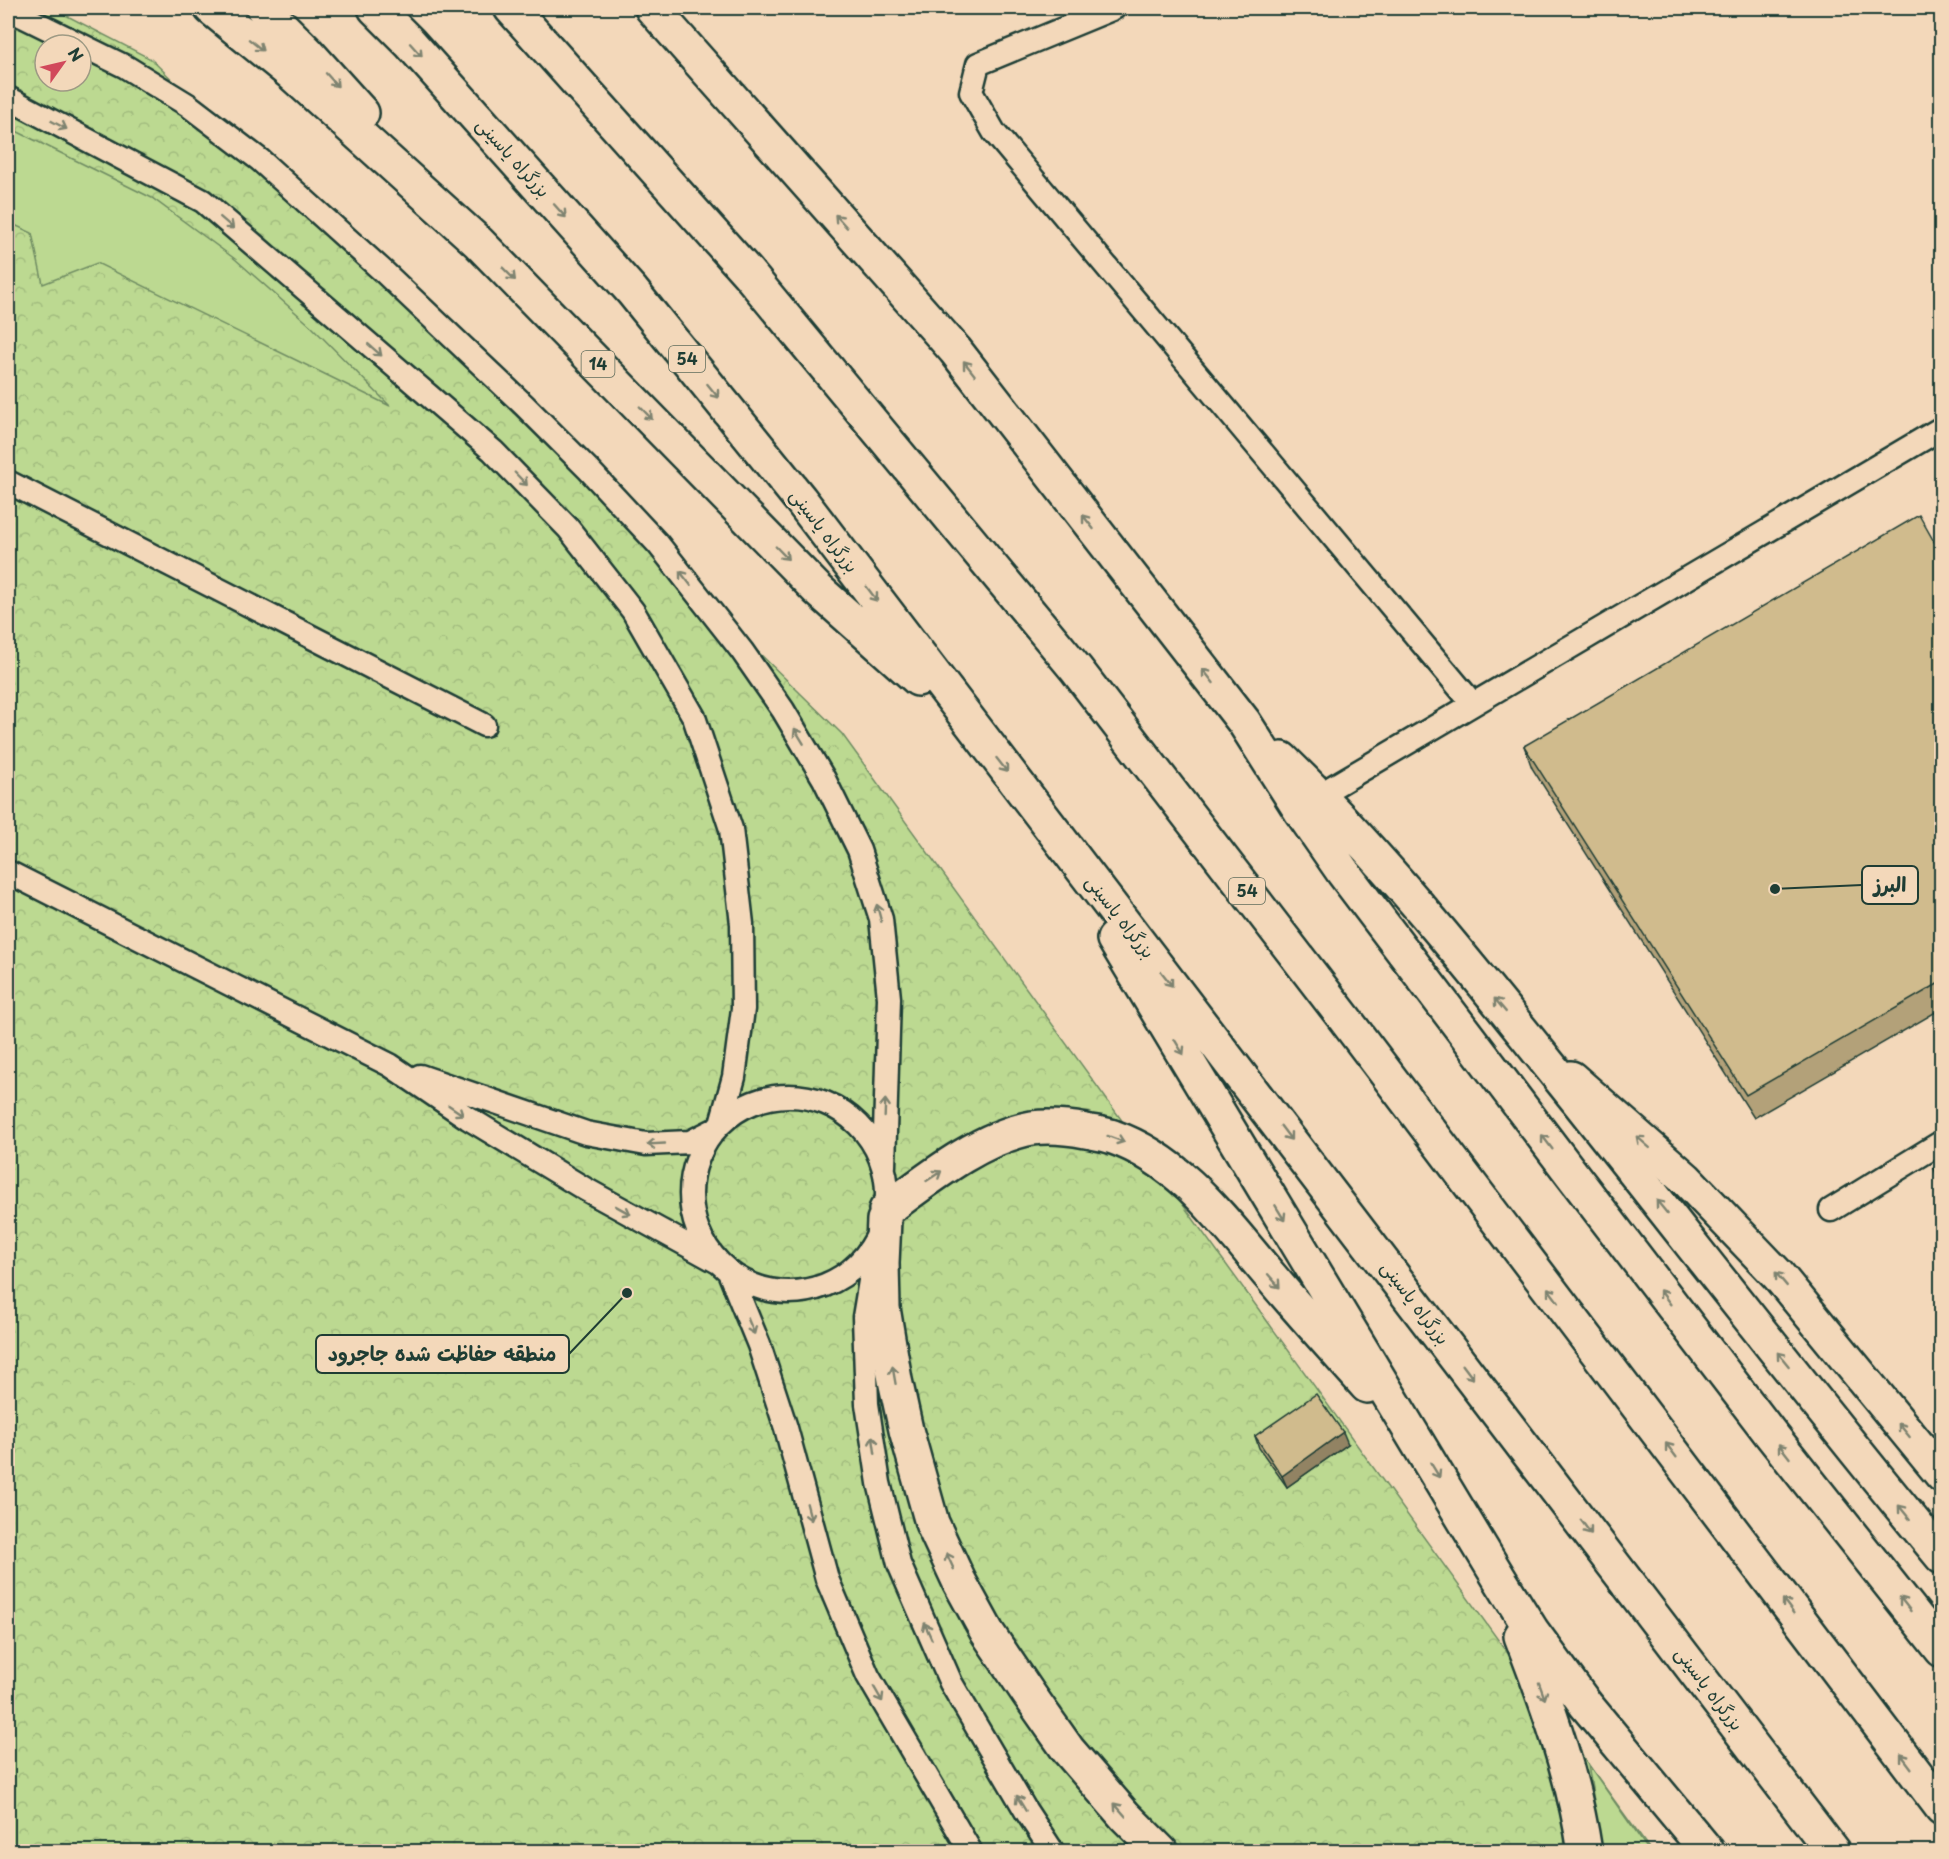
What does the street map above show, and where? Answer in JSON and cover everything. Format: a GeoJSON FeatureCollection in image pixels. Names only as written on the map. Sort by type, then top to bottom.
{"type":"FeatureCollection","features":[{"type":"Feature","properties":{"kind":"main road","name":"14"},"geometry":{"type":"LineString","coordinates":[[211,8],[291,73],[478,242],[817,589],[975,730]]}},
{"type":"Feature","properties":{"kind":"main road"},"geometry":{"type":"LineString","coordinates":[[263,8],[308,52],[478,242]]}},
{"type":"Feature","properties":{"kind":"main road","name":"بزرگراه یاسینی"},"geometry":{"type":"LineString","coordinates":[[375,8],[410,43],[632,291],[800,499],[1833,1851]]}},
{"type":"Feature","properties":{"kind":"main road","name":"54"},"geometry":{"type":"LineString","coordinates":[[511,8],[748,273],[1076,669],[1345,1019],[1941,1808]]}},
{"type":"Feature","properties":{"kind":"main road"},"geometry":{"type":"LineString","coordinates":[[651,8],[955,350],[1244,722],[1343,872],[1756,1414],[1941,1650]]}},
{"type":"Feature","properties":{"kind":"main road"},"geometry":{"type":"LineString","coordinates":[[1244,722],[1319,795],[1376,856],[1532,1044],[1941,1557]]}},
{"type":"Feature","properties":{"kind":"main road"},"geometry":{"type":"LineString","coordinates":[[1029,799],[1498,1578],[1683,1851]]}},
{"type":"Feature","properties":{"kind":"main road"},"geometry":{"type":"LineString","coordinates":[[1532,1044],[1686,1179],[1778,1275],[1941,1475]]}},
{"type":"Feature","properties":{"kind":"main road"},"geometry":{"type":"LineString","coordinates":[[1161,1851],[1125,1816],[1068,1750],[987,1632],[959,1581],[932,1523],[908,1441],[883,1308],[882,1223],[969,1153],[997,1139],[1033,1128],[1072,1129],[1112,1136],[1152,1155],[1185,1180],[1225,1222],[1324,1338],[1418,1442]]}},
{"type":"Feature","properties":{"kind":"main road"},"geometry":{"type":"LineString","coordinates":[[1498,1578],[1557,1737],[1578,1811],[1585,1851]]}},
{"type":"Feature","properties":{"kind":"main road"},"geometry":{"type":"LineString","coordinates":[[1586,1705],[1708,1851]]}},
{"type":"Feature","properties":{"kind":"lane"},"geometry":{"type":"LineString","coordinates":[[1114,8],[978,64],[971,92],[994,132],[1473,704]]}},
{"type":"Feature","properties":{"kind":"lane"},"geometry":{"type":"LineString","coordinates":[[8,9],[126,67],[188,105],[260,160],[409,295],[589,470],[658,544],[742,651],[783,710],[824,779],[859,850],[881,919],[889,998],[884,1166],[887,1188],[864,1317],[867,1404],[879,1483],[899,1564],[951,1683],[1026,1811],[1053,1851]]}},
{"type":"Feature","properties":{"kind":"lane"},"geometry":{"type":"LineString","coordinates":[[8,98],[202,201],[493,451],[568,528],[633,611],[694,717],[731,829],[742,924],[743,1009],[734,1077],[717,1126],[697,1156],[690,1184],[692,1212],[701,1239],[723,1267],[759,1346],[786,1428],[832,1590],[868,1676],[971,1851]]}},
{"type":"Feature","properties":{"kind":"lane"},"geometry":{"type":"LineString","coordinates":[[1319,795],[1941,428]]}},
{"type":"Feature","properties":{"kind":"lane"},"geometry":{"type":"LineString","coordinates":[[8,482],[484,725]]}},
{"type":"Feature","properties":{"kind":"lane"},"geometry":{"type":"LineString","coordinates":[[8,872],[390,1065],[468,1118],[754,1287],[782,1293],[811,1291],[837,1280],[860,1263],[882,1223]]}},
{"type":"Feature","properties":{"kind":"lane"},"geometry":{"type":"LineString","coordinates":[[390,1065],[586,1133],[646,1144],[690,1142],[750,1102],[782,1095],[815,1099],[845,1113],[869,1136],[884,1166]]}},
{"type":"Feature","properties":{"kind":"lane"},"geometry":{"type":"LineString","coordinates":[[1831,1210],[1941,1142]]}},
{"type":"Feature","properties":{"kind":"green space"},"geometry":{"type":"Polygon","coordinates":[[[8,8],[52,8],[151,59],[842,734],[1651,1851],[8,1852],[8,8]]]}},
{"type":"Feature","properties":{"kind":"green space"},"geometry":{"type":"Polygon","coordinates":[[[8,127],[152,198],[235,259],[312,327],[390,406],[97,263],[43,284],[32,233],[8,222],[8,127]]]}},
{"type":"Feature","properties":{"kind":"green space"},"geometry":{"type":"Polygon","coordinates":[[[1588,1764],[1649,1851],[1602,1851],[1588,1764]]]}},
{"type":"Feature","properties":{"kind":"building"},"geometry":{"type":"Polygon","coordinates":[[[1919,515],[1941,554],[1941,982],[1746,1095],[1524,746],[1919,515]]]}},
{"type":"Feature","properties":{"kind":"building"},"geometry":{"type":"Polygon","coordinates":[[[1941,1164],[1941,1181],[1934,1168],[1941,1164]]]}},
{"type":"Feature","properties":{"kind":"building"},"geometry":{"type":"Polygon","coordinates":[[[1316,1394],[1343,1432],[1282,1476],[1255,1436],[1316,1394]]]}},
{"type":"Feature","properties":{"kind":"place","name":"البرز"},"geometry":{"type":"Point","coordinates":[1775,889]}},
{"type":"Feature","properties":{"kind":"place","name":"منطقه حفاظت شده جاجرود"},"geometry":{"type":"Point","coordinates":[627,1293]}}]}
